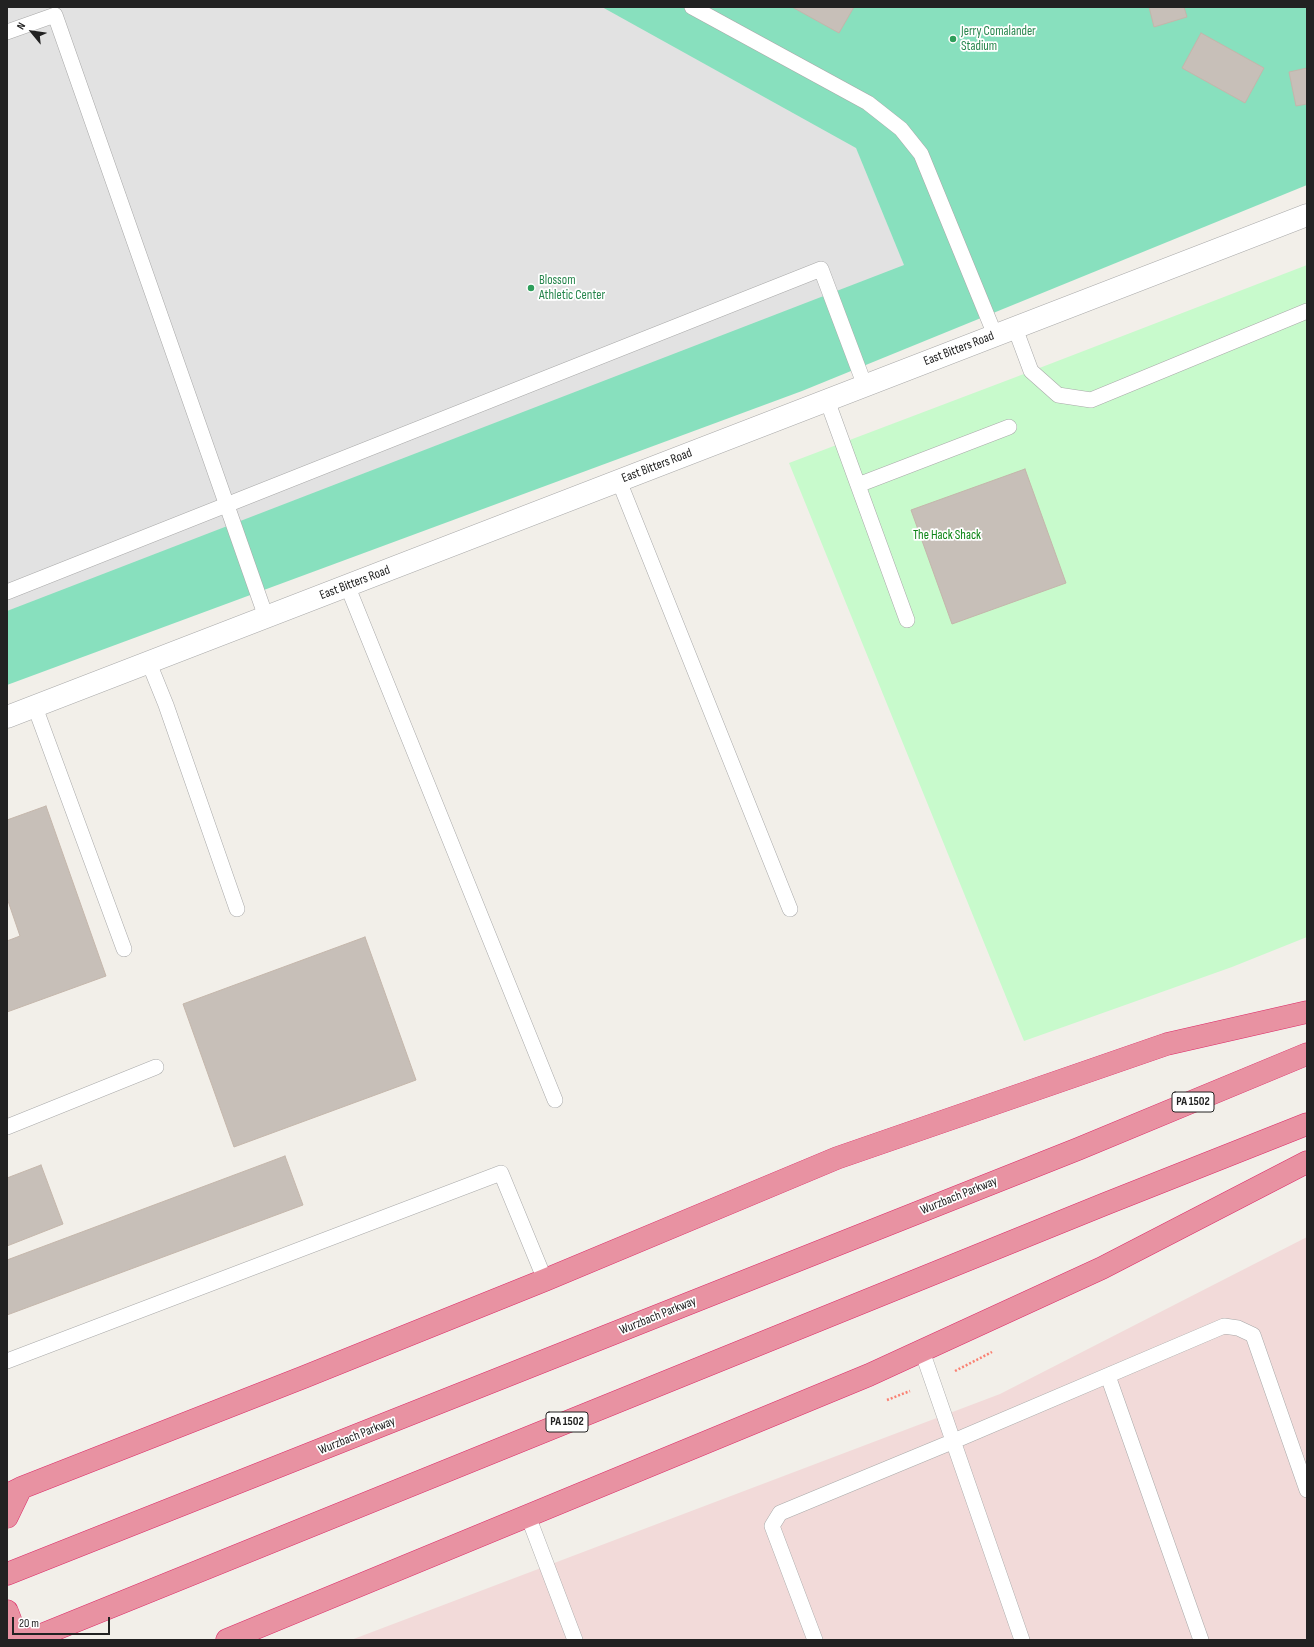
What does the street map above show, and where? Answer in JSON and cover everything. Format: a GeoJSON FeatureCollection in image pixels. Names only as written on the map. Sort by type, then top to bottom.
{"type":"FeatureCollection","features":[{"type":"Feature","properties":{"kind":"highway"},"geometry":{"type":"LineString","coordinates":[[7,1517],[14,1491],[545,1280],[837,1158],[1167,1044],[1307,1012]]}},
{"type":"Feature","properties":{"kind":"highway","name":"Wurzbach Parkway"},"geometry":{"type":"LineString","coordinates":[[7,1574],[1078,1149],[1307,1054]]}},
{"type":"Feature","properties":{"kind":"highway","name":"PA 1502"},"geometry":{"type":"LineString","coordinates":[[29,1640],[1105,1204],[1307,1124]]}},
{"type":"Feature","properties":{"kind":"highway"},"geometry":{"type":"LineString","coordinates":[[227,1640],[869,1376],[1102,1268],[1307,1162]]}},
{"type":"Feature","properties":{"kind":"highway"},"geometry":{"type":"LineString","coordinates":[[7,1611],[18,1640]]}},
{"type":"Feature","properties":{"kind":"street","name":"East Bitters Road"},"geometry":{"type":"LineString","coordinates":[[7,717],[1307,215]]}},
{"type":"Feature","properties":{"kind":"lane"},"geometry":{"type":"LineString","coordinates":[[692,7],[868,103],[901,129],[921,154],[995,335]]}},
{"type":"Feature","properties":{"kind":"lane"},"geometry":{"type":"LineString","coordinates":[[7,32],[55,15],[266,616]]}},
{"type":"Feature","properties":{"kind":"lane"},"geometry":{"type":"LineString","coordinates":[[7,592],[821,269],[865,386]]}},
{"type":"Feature","properties":{"kind":"lane"},"geometry":{"type":"LineString","coordinates":[[1015,328],[1031,371],[1058,395],[1091,400],[1307,311]]}},
{"type":"Feature","properties":{"kind":"lane"},"geometry":{"type":"LineString","coordinates":[[827,400],[906,620]]}},
{"type":"Feature","properties":{"kind":"lane"},"geometry":{"type":"LineString","coordinates":[[858,485],[1008,427]]}},
{"type":"Feature","properties":{"kind":"lane"},"geometry":{"type":"LineString","coordinates":[[619,481],[790,909]]}},
{"type":"Feature","properties":{"kind":"lane"},"geometry":{"type":"LineString","coordinates":[[347,586],[555,1100]]}},
{"type":"Feature","properties":{"kind":"lane"},"geometry":{"type":"LineString","coordinates":[[149,663],[166,705],[237,909]]}},
{"type":"Feature","properties":{"kind":"lane"},"geometry":{"type":"LineString","coordinates":[[35,707],[124,949]]}},
{"type":"Feature","properties":{"kind":"lane"},"geometry":{"type":"LineString","coordinates":[[7,1126],[156,1067]]}},
{"type":"Feature","properties":{"kind":"lane"},"geometry":{"type":"LineString","coordinates":[[7,1361],[501,1173],[545,1280]]}},
{"type":"Feature","properties":{"kind":"lane"},"geometry":{"type":"LineString","coordinates":[[815,1640],[772,1526],[780,1513],[1224,1326],[1238,1328],[1253,1335],[1307,1490]]}},
{"type":"Feature","properties":{"kind":"lane"},"geometry":{"type":"LineString","coordinates":[[922,1351],[1022,1640]]}},
{"type":"Feature","properties":{"kind":"lane"},"geometry":{"type":"LineString","coordinates":[[1108,1376],[1201,1640]]}},
{"type":"Feature","properties":{"kind":"lane"},"geometry":{"type":"LineString","coordinates":[[528,1516],[575,1640]]}},
{"type":"Feature","properties":{"kind":"shaded area","name":"Blossom Athletic Center"},"geometry":{"type":"Polygon","coordinates":[[[7,7],[602,7],[856,148],[904,265],[7,611],[7,7]]]}},
{"type":"Feature","properties":{"kind":"shaded area"},"geometry":{"type":"Polygon","coordinates":[[[1307,1237],[1307,1640],[351,1640],[1000,1394],[1307,1237]]]}},
{"type":"Feature","properties":{"kind":"green space","name":"Blossom Athletic Center"},"geometry":{"type":"Polygon","coordinates":[[[7,7],[1307,7],[1307,185],[802,391],[7,685],[7,7]]]}},
{"type":"Feature","properties":{"kind":"green space","name":"The Hack Shack"},"geometry":{"type":"Polygon","coordinates":[[[1307,265],[1307,937],[1232,967],[1024,1041],[789,463],[1307,265]]]}},
{"type":"Feature","properties":{"kind":"building"},"geometry":{"type":"Polygon","coordinates":[[[792,7],[854,7],[839,33],[792,7]]]}},
{"type":"Feature","properties":{"kind":"building"},"geometry":{"type":"Polygon","coordinates":[[[1149,7],[1184,7],[1187,17],[1154,27],[1149,7]]]}},
{"type":"Feature","properties":{"kind":"building"},"geometry":{"type":"Polygon","coordinates":[[[1201,33],[1264,68],[1245,103],[1182,68],[1201,33]]]}},
{"type":"Feature","properties":{"kind":"building"},"geometry":{"type":"Polygon","coordinates":[[[1307,68],[1307,104],[1296,106],[1289,72],[1307,68]]]}},
{"type":"Feature","properties":{"kind":"building"},"geometry":{"type":"Polygon","coordinates":[[[1025,469],[1066,583],[952,624],[911,510],[1025,469]]]}},
{"type":"Feature","properties":{"kind":"building"},"geometry":{"type":"Polygon","coordinates":[[[46,806],[106,976],[7,1012],[7,941],[20,936],[7,898],[7,820],[46,806]]]}},
{"type":"Feature","properties":{"kind":"building"},"geometry":{"type":"Polygon","coordinates":[[[365,937],[416,1080],[234,1147],[183,1004],[365,937]]]}},
{"type":"Feature","properties":{"kind":"building"},"geometry":{"type":"Polygon","coordinates":[[[285,1156],[303,1205],[7,1315],[7,1260],[285,1156]]]}},
{"type":"Feature","properties":{"kind":"building"},"geometry":{"type":"Polygon","coordinates":[[[41,1165],[63,1224],[7,1246],[7,1178],[41,1165]]]}},
{"type":"Feature","properties":{"kind":"place","name":"Jerry Comalander Stadium"},"geometry":{"type":"Point","coordinates":[953,39]}},
{"type":"Feature","properties":{"kind":"place","name":"Blossom Athletic Center"},"geometry":{"type":"Point","coordinates":[531,288]}}]}
